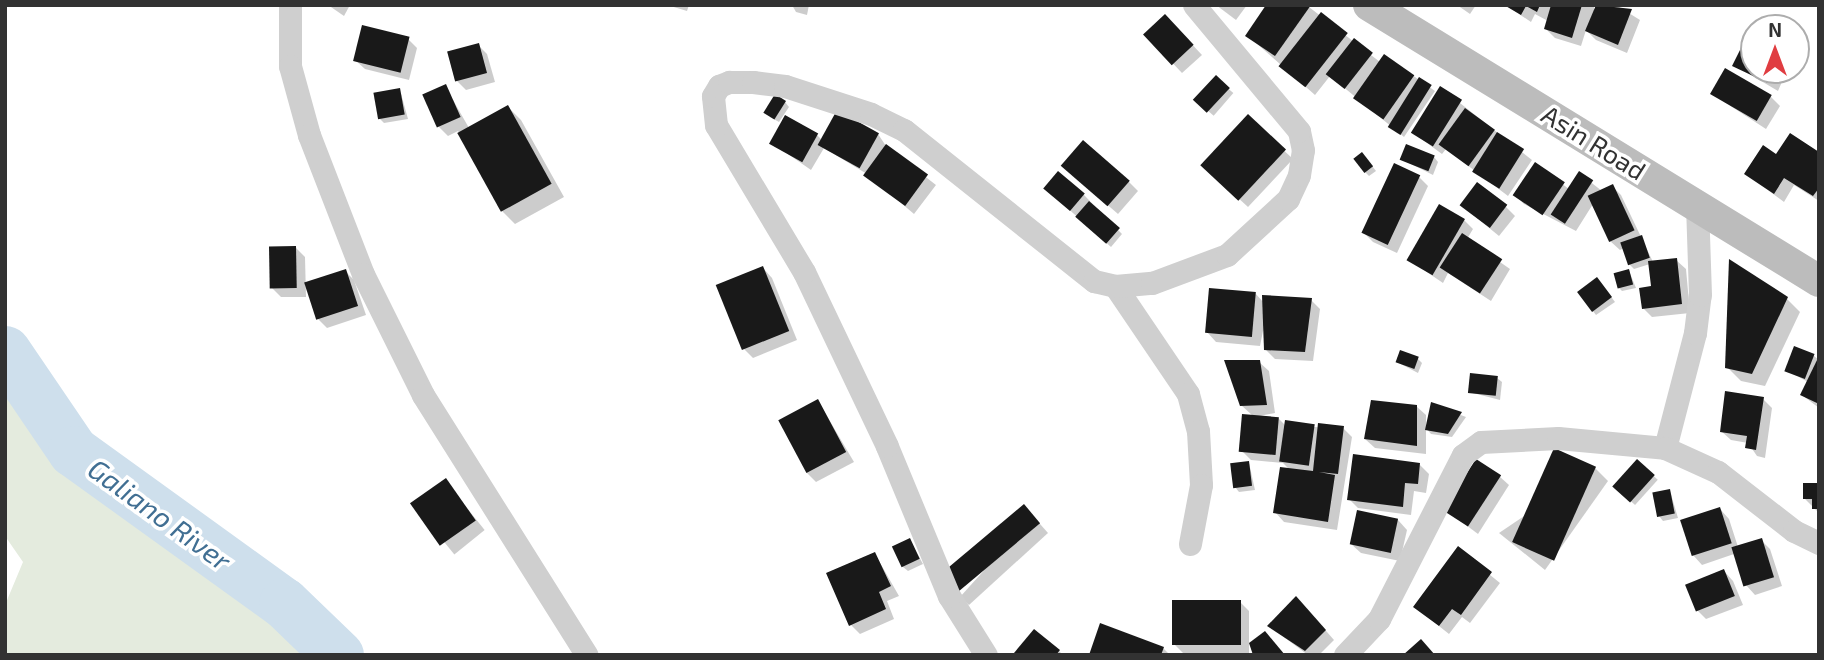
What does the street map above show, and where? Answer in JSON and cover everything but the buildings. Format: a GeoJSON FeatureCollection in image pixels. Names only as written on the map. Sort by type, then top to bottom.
{"type":"FeatureCollection","features":[{"type":"Feature","properties":{"kind":"main road","name":"Asin Road"},"geometry":{"type":"LineString","coordinates":[[1369,5],[1819,281]]}},
{"type":"Feature","properties":{"kind":"street"},"geometry":{"type":"LineString","coordinates":[[290,5],[290,66],[309,135],[363,274],[423,395],[587,655]]}},
{"type":"Feature","properties":{"kind":"street"},"geometry":{"type":"LineString","coordinates":[[986,655],[948,596],[887,446],[804,272],[716,125],[713,96],[719,86],[729,82],[753,82],[785,86],[871,114],[904,130],[1074,269],[1094,281],[1115,286],[1152,283],[1227,255],[1288,199],[1299,175],[1299,131],[1194,5]]}},
{"type":"Feature","properties":{"kind":"street"},"geometry":{"type":"LineString","coordinates":[[1665,448],[1695,333],[1700,295],[1697,206]]}},
{"type":"Feature","properties":{"kind":"street"},"geometry":{"type":"LineString","coordinates":[[1115,286],[1188,394],[1198,431],[1201,485],[1190,544]]}},
{"type":"Feature","properties":{"kind":"street"},"geometry":{"type":"LineString","coordinates":[[1345,655],[1379,619],[1463,455],[1480,442],[1558,438],[1665,448],[1718,472],[1794,531],[1819,543]]}},
{"type":"Feature","properties":{"kind":"shaded area"},"geometry":{"type":"Polygon","coordinates":[[[5,351],[73,451],[284,603],[338,655],[5,655],[5,605],[23,562],[5,536],[5,351]]]}},
{"type":"Feature","properties":{"kind":"waterway","name":"Galiano River"},"geometry":{"type":"LineString","coordinates":[[5,351],[73,451],[284,603],[338,655]]}}]}
